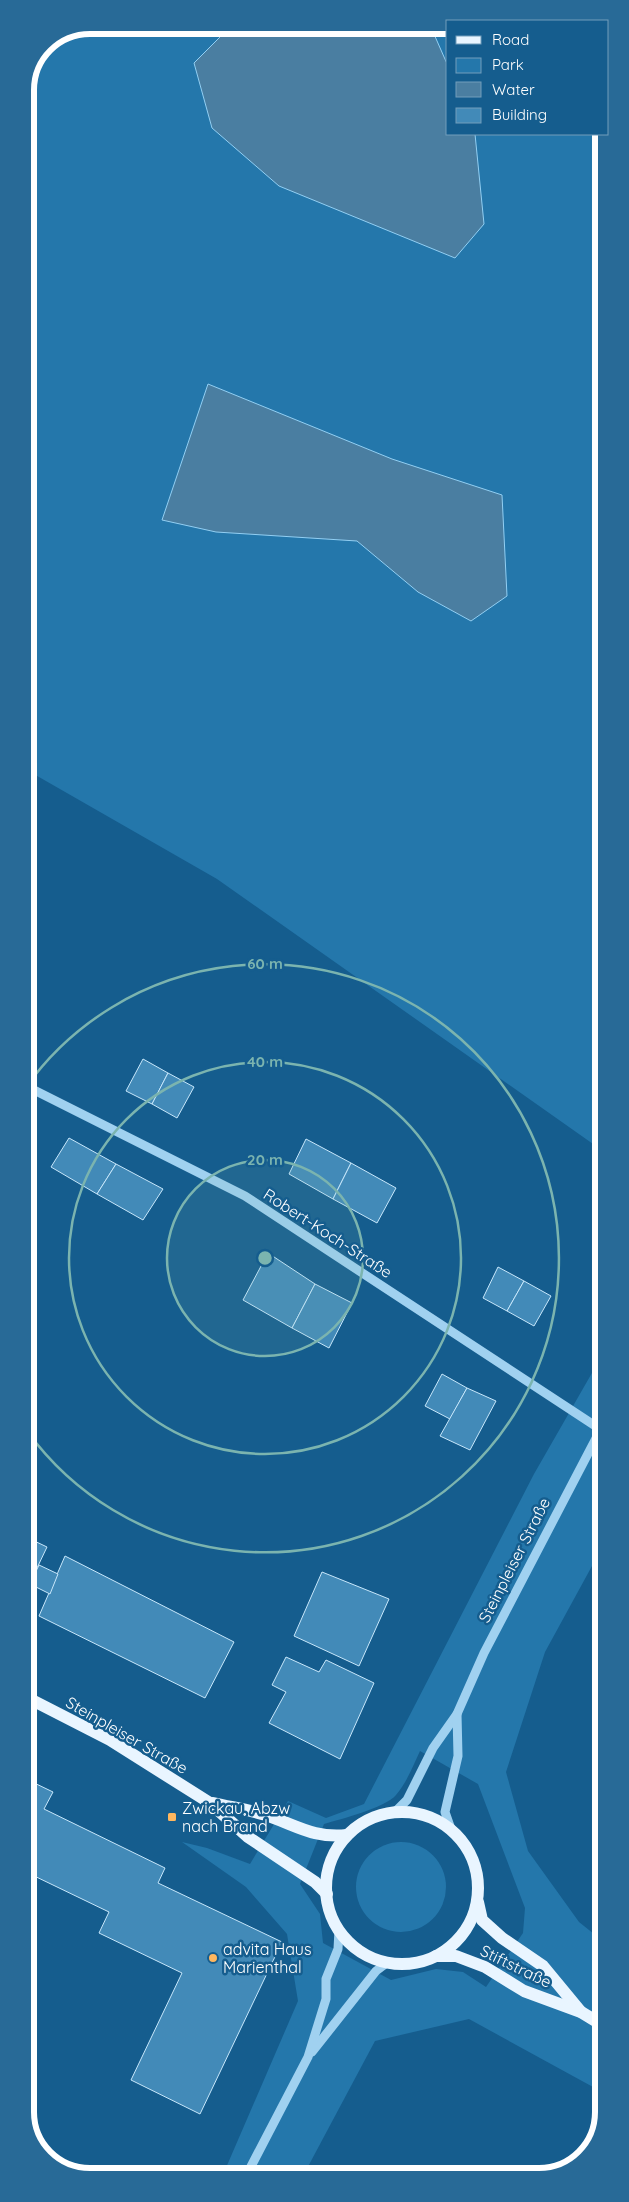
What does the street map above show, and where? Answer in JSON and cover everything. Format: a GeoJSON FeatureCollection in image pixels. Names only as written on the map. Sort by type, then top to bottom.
{"type":"FeatureCollection","features":[{"type":"Feature","properties":{"kind":"main road","name":"Steinpleiser Straße"},"geometry":{"type":"LineString","coordinates":[[34,1701],[110,1740],[210,1802],[248,1837],[315,1882],[327,1894]]}},
{"type":"Feature","properties":{"kind":"main road","name":"Steinpleiser Straße"},"geometry":{"type":"LineString","coordinates":[[210,1802],[263,1814],[290,1826],[330,1837],[347,1836]]}},
{"type":"Feature","properties":{"kind":"main road"},"geometry":{"type":"LineString","coordinates":[[395,1812],[425,1815],[451,1829],[470,1854],[476,1868],[478,1884],[477,1900],[473,1914],[458,1938],[436,1956],[412,1963],[388,1962],[360,1951],[339,1930],[331,1913],[327,1894],[328,1873],[334,1853],[347,1836],[369,1820],[395,1812]]}},
{"type":"Feature","properties":{"kind":"main road","name":"Stiftstraße"},"geometry":{"type":"LineString","coordinates":[[477,1900],[482,1920],[502,1938],[543,1966],[581,2012]]}},
{"type":"Feature","properties":{"kind":"main road","name":"Stiftstraße"},"geometry":{"type":"LineString","coordinates":[[436,1956],[456,1956],[485,1967],[524,1991],[581,2012],[595,2021]]}},
{"type":"Feature","properties":{"kind":"street","name":"Robert-Koch-Straße"},"geometry":{"type":"LineString","coordinates":[[34,1090],[245,1196],[595,1421]]}},
{"type":"Feature","properties":{"kind":"street","name":"Steinpleiser Straße"},"geometry":{"type":"LineString","coordinates":[[395,1812],[407,1800],[432,1748],[458,1714],[484,1653],[595,1439]]}},
{"type":"Feature","properties":{"kind":"street","name":"Steinpleiser Straße"},"geometry":{"type":"LineString","coordinates":[[451,1829],[445,1812],[458,1756],[458,1714]]}},
{"type":"Feature","properties":{"kind":"street"},"geometry":{"type":"LineString","coordinates":[[250,2168],[308,2057],[326,1999],[326,1979],[338,1950],[339,1930]]}},
{"type":"Feature","properties":{"kind":"street"},"geometry":{"type":"LineString","coordinates":[[308,2057],[376,1971],[388,1962]]}},
{"type":"Feature","properties":{"kind":"green space"},"geometry":{"type":"Polygon","coordinates":[[[446,34],[446,135],[595,135],[595,1145],[217,879],[34,774],[35,79],[38,68],[50,50],[68,38],[79,35],[446,34]]]}},
{"type":"Feature","properties":{"kind":"green space"},"geometry":{"type":"Polygon","coordinates":[[[595,1368],[595,1560],[545,1652],[506,1772],[528,1851],[579,1922],[595,1935],[595,2088],[469,2019],[375,2041],[307,2168],[226,2168],[298,2001],[287,1934],[246,1887],[182,1842],[207,1848],[250,1864],[288,1801],[326,1818],[364,1804],[534,1474],[595,1368]],[[420,1751],[410,1774],[396,1795],[390,1800],[362,1812],[324,1824],[300,1884],[320,1914],[323,1943],[391,1980],[436,1969],[463,1972],[486,1987],[523,1933],[525,1908],[478,1784],[420,1751]]]}},
{"type":"Feature","properties":{"kind":"green space"},"geometry":{"type":"Polygon","coordinates":[[[401,1842],[418,1846],[433,1855],[442,1870],[446,1887],[442,1904],[433,1919],[418,1928],[401,1932],[384,1928],[369,1919],[360,1904],[356,1887],[360,1870],[369,1855],[384,1846],[401,1842]]]}},
{"type":"Feature","properties":{"kind":"water"},"geometry":{"type":"Polygon","coordinates":[[[223,34],[434,34],[446,61],[446,135],[475,135],[484,224],[455,258],[279,186],[212,128],[194,63],[223,34]]]}},
{"type":"Feature","properties":{"kind":"water"},"geometry":{"type":"Polygon","coordinates":[[[208,384],[392,459],[502,495],[507,596],[471,621],[418,592],[357,541],[216,532],[162,520],[208,384]]]}},
{"type":"Feature","properties":{"kind":"building"},"geometry":{"type":"Polygon","coordinates":[[[143,1059],[168,1073],[152,1104],[126,1091],[143,1059]]]}},
{"type":"Feature","properties":{"kind":"building"},"geometry":{"type":"Polygon","coordinates":[[[168,1073],[194,1087],[177,1118],[152,1104],[168,1073]]]}},
{"type":"Feature","properties":{"kind":"building"},"geometry":{"type":"Polygon","coordinates":[[[69,1138],[116,1164],[97,1194],[51,1167],[69,1138]]]}},
{"type":"Feature","properties":{"kind":"building"},"geometry":{"type":"Polygon","coordinates":[[[306,1139],[351,1163],[333,1199],[289,1174],[306,1139]]]}},
{"type":"Feature","properties":{"kind":"building"},"geometry":{"type":"Polygon","coordinates":[[[351,1163],[396,1188],[377,1223],[333,1199],[351,1163]]]}},
{"type":"Feature","properties":{"kind":"building"},"geometry":{"type":"Polygon","coordinates":[[[116,1164],[163,1189],[143,1220],[97,1194],[116,1164]]]}},
{"type":"Feature","properties":{"kind":"building"},"geometry":{"type":"Polygon","coordinates":[[[268,1253],[315,1284],[292,1328],[243,1300],[268,1253]]]}},
{"type":"Feature","properties":{"kind":"building"},"geometry":{"type":"Polygon","coordinates":[[[498,1267],[524,1281],[507,1311],[483,1298],[498,1267]]]}},
{"type":"Feature","properties":{"kind":"building"},"geometry":{"type":"Polygon","coordinates":[[[524,1281],[551,1296],[534,1326],[507,1311],[524,1281]]]}},
{"type":"Feature","properties":{"kind":"building"},"geometry":{"type":"Polygon","coordinates":[[[315,1284],[352,1303],[329,1348],[292,1328],[315,1284]]]}},
{"type":"Feature","properties":{"kind":"building"},"geometry":{"type":"Polygon","coordinates":[[[442,1374],[467,1388],[450,1419],[425,1406],[442,1374]]]}},
{"type":"Feature","properties":{"kind":"building"},"geometry":{"type":"Polygon","coordinates":[[[467,1388],[496,1401],[470,1450],[440,1436],[467,1388]]]}},
{"type":"Feature","properties":{"kind":"building"},"geometry":{"type":"Polygon","coordinates":[[[34,1541],[47,1547],[34,1574],[34,1541]]]}},
{"type":"Feature","properties":{"kind":"building"},"geometry":{"type":"Polygon","coordinates":[[[65,1556],[234,1642],[205,1698],[39,1616],[65,1556]]]}},
{"type":"Feature","properties":{"kind":"building"},"geometry":{"type":"Polygon","coordinates":[[[39,1565],[58,1574],[50,1594],[34,1586],[34,1576],[39,1565]]]}},
{"type":"Feature","properties":{"kind":"building"},"geometry":{"type":"Polygon","coordinates":[[[322,1572],[389,1599],[359,1666],[294,1636],[322,1572]]]}},
{"type":"Feature","properties":{"kind":"building"},"geometry":{"type":"Polygon","coordinates":[[[286,1657],[319,1672],[326,1660],[374,1683],[340,1759],[269,1723],[286,1692],[272,1685],[286,1657]]]}},
{"type":"Feature","properties":{"kind":"building","name":"advita Haus Marienthal"},"geometry":{"type":"Polygon","coordinates":[[[34,1783],[53,1792],[44,1809],[165,1868],[158,1883],[282,1942],[200,2114],[131,2080],[182,1973],[99,1933],[109,1912],[34,1876],[34,1783]]]}},
{"type":"Feature","properties":{"kind":"place","name":"Zwickau, Abzw nach Brand"},"geometry":{"type":"Point","coordinates":[172,1817]}},
{"type":"Feature","properties":{"kind":"place","name":"advita Haus Marienthal"},"geometry":{"type":"Point","coordinates":[213,1958]}}]}
